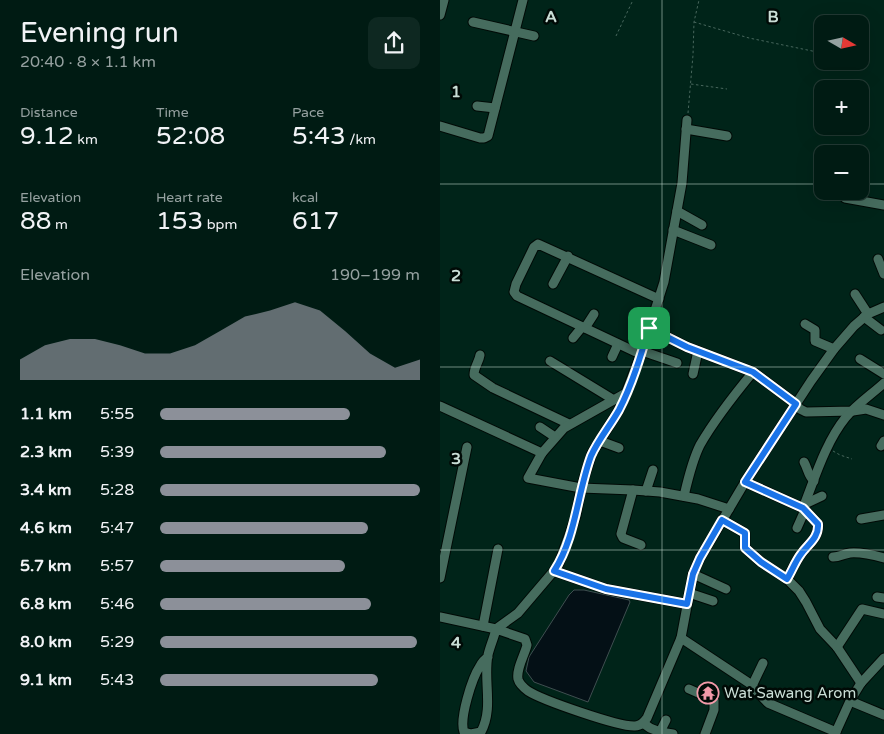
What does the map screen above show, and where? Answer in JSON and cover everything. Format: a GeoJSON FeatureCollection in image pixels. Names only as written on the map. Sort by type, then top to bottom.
{"type":"FeatureCollection","features":[{"type":"Feature","properties":{"kind":"street"},"geometry":{"type":"LineString","coordinates":[[440,15],[444,0]]}},
{"type":"Feature","properties":{"kind":"street"},"geometry":{"type":"LineString","coordinates":[[440,126],[484,138],[488,136],[523,0]]}},
{"type":"Feature","properties":{"kind":"street"},"geometry":{"type":"LineString","coordinates":[[473,22],[534,36]]}},
{"type":"Feature","properties":{"kind":"street"},"geometry":{"type":"LineString","coordinates":[[477,106],[495,108]]}},
{"type":"Feature","properties":{"kind":"street"},"geometry":{"type":"LineString","coordinates":[[488,657],[480,665],[472,682],[464,715],[464,732],[480,732],[485,720],[488,703],[488,657],[496,629],[518,613],[554,571],[573,525],[581,488],[592,453],[619,410],[626,393],[664,282],[682,183],[687,124],[727,136]]}},
{"type":"Feature","properties":{"kind":"street"},"geometry":{"type":"LineString","coordinates":[[856,200],[884,205]]}},
{"type":"Feature","properties":{"kind":"street"},"geometry":{"type":"LineString","coordinates":[[677,211],[702,225]]}},
{"type":"Feature","properties":{"kind":"street"},"geometry":{"type":"LineString","coordinates":[[674,230],[711,245]]}},
{"type":"Feature","properties":{"kind":"street"},"geometry":{"type":"LineString","coordinates":[[659,299],[541,244],[536,245],[516,284],[514,292],[517,296],[618,344],[677,364]]}},
{"type":"Feature","properties":{"kind":"street"},"geometry":{"type":"LineString","coordinates":[[553,284],[568,256]]}},
{"type":"Feature","properties":{"kind":"street"},"geometry":{"type":"LineString","coordinates":[[878,259],[884,274]]}},
{"type":"Feature","properties":{"kind":"street"},"geometry":{"type":"LineString","coordinates":[[855,294],[866,316],[881,330]]}},
{"type":"Feature","properties":{"kind":"street"},"geometry":{"type":"LineString","coordinates":[[440,617],[496,629],[525,639],[527,645],[518,679],[528,691],[564,706],[624,725],[634,726],[643,723],[681,638],[693,574],[722,520],[796,404],[834,350],[866,316],[884,307]]}},
{"type":"Feature","properties":{"kind":"street"},"geometry":{"type":"LineString","coordinates":[[573,338],[584,328],[594,314]]}},
{"type":"Feature","properties":{"kind":"street"},"geometry":{"type":"LineString","coordinates":[[805,324],[815,330],[815,341],[834,350]]}},
{"type":"Feature","properties":{"kind":"street"},"geometry":{"type":"LineString","coordinates":[[649,328],[687,347],[753,372],[806,412],[866,409],[884,415]]}},
{"type":"Feature","properties":{"kind":"street"},"geometry":{"type":"LineString","coordinates":[[612,357],[618,344]]}},
{"type":"Feature","properties":{"kind":"street"},"geometry":{"type":"LineString","coordinates":[[693,374],[698,351]]}},
{"type":"Feature","properties":{"kind":"street"},"geometry":{"type":"LineString","coordinates":[[480,355],[474,375],[492,388],[569,424]]}},
{"type":"Feature","properties":{"kind":"street"},"geometry":{"type":"LineString","coordinates":[[860,359],[884,374]]}},
{"type":"Feature","properties":{"kind":"street"},"geometry":{"type":"LineString","coordinates":[[550,360],[614,400]]}},
{"type":"Feature","properties":{"kind":"street"},"geometry":{"type":"LineString","coordinates":[[684,496],[693,462],[700,445],[711,436],[725,407],[753,372]]}},
{"type":"Feature","properties":{"kind":"street"},"geometry":{"type":"LineString","coordinates":[[797,528],[814,481],[840,426],[852,411],[884,383]]}},
{"type":"Feature","properties":{"kind":"street"},"geometry":{"type":"LineString","coordinates":[[626,393],[569,424],[542,453],[528,478],[581,488],[646,491],[684,496],[729,509]]}},
{"type":"Feature","properties":{"kind":"street"},"geometry":{"type":"LineString","coordinates":[[440,406],[542,453]]}},
{"type":"Feature","properties":{"kind":"street"},"geometry":{"type":"LineString","coordinates":[[540,427],[555,437]]}},
{"type":"Feature","properties":{"kind":"street"},"geometry":{"type":"LineString","coordinates":[[600,441],[619,448]]}},
{"type":"Feature","properties":{"kind":"street"},"geometry":{"type":"LineString","coordinates":[[818,444],[828,448]]}},
{"type":"Feature","properties":{"kind":"street"},"geometry":{"type":"LineString","coordinates":[[440,578],[467,447]]}},
{"type":"Feature","properties":{"kind":"street"},"geometry":{"type":"LineString","coordinates":[[804,462],[809,477],[814,481]]}},
{"type":"Feature","properties":{"kind":"street"},"geometry":{"type":"LineString","coordinates":[[646,491],[653,470]]}},
{"type":"Feature","properties":{"kind":"street"},"geometry":{"type":"LineString","coordinates":[[745,482],[804,508],[818,524],[813,541],[799,556],[787,579]]}},
{"type":"Feature","properties":{"kind":"street"},"geometry":{"type":"LineString","coordinates":[[633,490],[621,534],[623,538],[641,545]]}},
{"type":"Feature","properties":{"kind":"street"},"geometry":{"type":"LineString","coordinates":[[804,508],[822,496]]}},
{"type":"Feature","properties":{"kind":"street"},"geometry":{"type":"LineString","coordinates":[[861,519],[884,515]]}},
{"type":"Feature","properties":{"kind":"street"},"geometry":{"type":"LineString","coordinates":[[722,520],[745,533],[745,548],[761,562],[787,579],[806,602],[820,629],[837,648],[861,683]]}},
{"type":"Feature","properties":{"kind":"street"},"geometry":{"type":"LineString","coordinates":[[483,626],[498,549]]}},
{"type":"Feature","properties":{"kind":"street"},"geometry":{"type":"LineString","coordinates":[[833,557],[853,553],[870,554],[884,558]]}},
{"type":"Feature","properties":{"kind":"street"},"geometry":{"type":"LineString","coordinates":[[554,571],[606,589],[687,604]]}},
{"type":"Feature","properties":{"kind":"street"},"geometry":{"type":"LineString","coordinates":[[693,574],[726,589]]}},
{"type":"Feature","properties":{"kind":"street"},"geometry":{"type":"LineString","coordinates":[[689,593],[713,601]]}},
{"type":"Feature","properties":{"kind":"street"},"geometry":{"type":"LineString","coordinates":[[837,648],[862,609],[884,614]]}},
{"type":"Feature","properties":{"kind":"street"},"geometry":{"type":"LineString","coordinates":[[681,638],[749,683],[768,703],[835,733],[861,683],[884,658]]}},
{"type":"Feature","properties":{"kind":"street"},"geometry":{"type":"LineString","coordinates":[[752,686],[763,663]]}},
{"type":"Feature","properties":{"kind":"street"},"geometry":{"type":"LineString","coordinates":[[689,689],[714,700],[714,710],[704,734]]}},
{"type":"Feature","properties":{"kind":"street"},"geometry":{"type":"LineString","coordinates":[[850,701],[884,715]]}},
{"type":"Feature","properties":{"kind":"street"},"geometry":{"type":"LineString","coordinates":[[660,733],[666,720]]}},
{"type":"Feature","properties":{"kind":"street"},"geometry":{"type":"LineString","coordinates":[[643,723],[660,733],[673,734]]}},
{"type":"Feature","properties":{"kind":"path"},"geometry":{"type":"LineString","coordinates":[[616,36],[634,0]]}},
{"type":"Feature","properties":{"kind":"path"},"geometry":{"type":"LineString","coordinates":[[687,124],[694,22],[699,0]]}},
{"type":"Feature","properties":{"kind":"path"},"geometry":{"type":"LineString","coordinates":[[694,22],[768,42],[814,51]]}},
{"type":"Feature","properties":{"kind":"path"},"geometry":{"type":"LineString","coordinates":[[690,84],[727,89]]}},
{"type":"Feature","properties":{"kind":"path"},"geometry":{"type":"LineString","coordinates":[[828,448],[852,459]]}},
{"type":"Feature","properties":{"kind":"shaded area"},"geometry":{"type":"Polygon","coordinates":[[[574,590],[584,590],[629,600],[630,602],[588,702],[534,682],[526,671],[529,657],[574,590]]]}},
{"type":"Feature","properties":{"kind":"place","name":"Wat Sawang Arom"},"geometry":{"type":"Point","coordinates":[708,693]}},
{"type":"Feature","properties":{"kind":"route"},"geometry":{"type":"LineString","coordinates":[[649,328],[687,347],[753,372],[796,404],[745,482],[803,508],[818,524],[813,541],[799,556],[787,579],[761,562],[745,548],[745,533],[722,520],[693,574],[687,604],[593,586],[554,571],[558,566],[576,516],[581,488],[592,453],[619,410],[649,328]]}}]}
